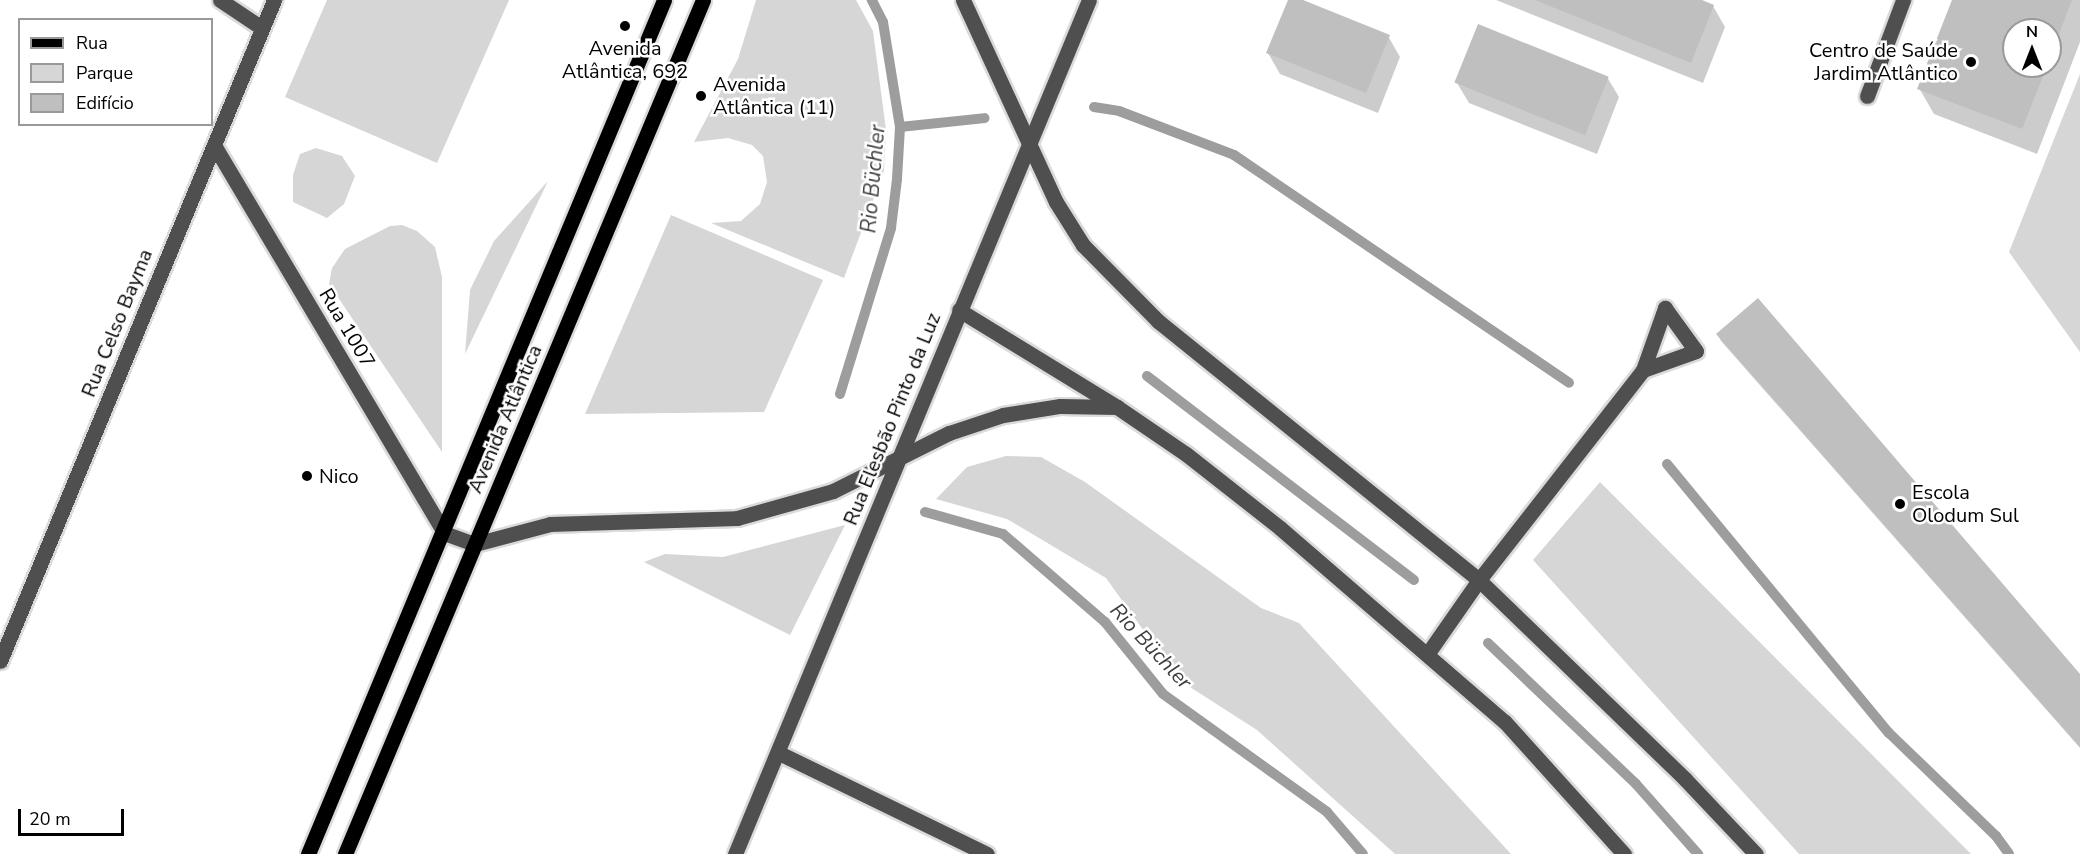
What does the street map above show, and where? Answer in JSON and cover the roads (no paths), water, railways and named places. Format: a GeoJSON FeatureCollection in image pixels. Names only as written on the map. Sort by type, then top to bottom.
{"type":"FeatureCollection","features":[{"type":"Feature","properties":{"kind":"main road","name":"Avenida Atlântica"},"geometry":{"type":"LineString","coordinates":[[308,854],[444,533],[664,0]]}},
{"type":"Feature","properties":{"kind":"main road","name":"Avenida Atlântica"},"geometry":{"type":"LineString","coordinates":[[345,854],[703,0]]}},
{"type":"Feature","properties":{"kind":"street"},"geometry":{"type":"LineString","coordinates":[[220,0],[262,28]]}},
{"type":"Feature","properties":{"kind":"street","name":"Rua Celso Bayma"},"geometry":{"type":"LineString","coordinates":[[0,662],[274,0]]}},
{"type":"Feature","properties":{"kind":"street"},"geometry":{"type":"LineString","coordinates":[[963,0],[1031,141],[1056,202],[1083,245],[1158,321],[1479,579],[1685,779],[1756,854]]}},
{"type":"Feature","properties":{"kind":"street","name":"Rua Elesbão Pinto da Luz"},"geometry":{"type":"LineString","coordinates":[[735,854],[779,753],[959,310],[1089,0]]}},
{"type":"Feature","properties":{"kind":"street"},"geometry":{"type":"LineString","coordinates":[[1867,96],[1903,0]]}},
{"type":"Feature","properties":{"kind":"street","name":"Rua 1007"},"geometry":{"type":"LineString","coordinates":[[214,145],[444,533]]}},
{"type":"Feature","properties":{"kind":"street"},"geometry":{"type":"LineString","coordinates":[[1428,653],[1479,579],[1643,370],[1665,308],[1696,351],[1643,370]]}},
{"type":"Feature","properties":{"kind":"street"},"geometry":{"type":"LineString","coordinates":[[959,310],[1118,407],[1233,491],[1428,653],[1504,722],[1624,854]]}},
{"type":"Feature","properties":{"kind":"street"},"geometry":{"type":"LineString","coordinates":[[444,533],[475,544],[550,524],[737,518],[833,491],[949,433],[1003,415],[1060,406],[1118,407]]}},
{"type":"Feature","properties":{"kind":"street"},"geometry":{"type":"LineString","coordinates":[[779,753],[987,854]]}},
{"type":"Feature","properties":{"kind":"waterway","name":"Rio Büchler"},"geometry":{"type":"LineString","coordinates":[[840,394],[891,228],[897,179],[900,127],[883,22],[872,0]]}},
{"type":"Feature","properties":{"kind":"waterway"},"geometry":{"type":"LineString","coordinates":[[1094,107],[1119,111],[1234,155],[1569,383]]}},
{"type":"Feature","properties":{"kind":"waterway"},"geometry":{"type":"LineString","coordinates":[[900,127],[985,118]]}},
{"type":"Feature","properties":{"kind":"waterway"},"geometry":{"type":"LineString","coordinates":[[1147,376],[1414,580]]}},
{"type":"Feature","properties":{"kind":"waterway"},"geometry":{"type":"LineString","coordinates":[[1667,464],[1889,733],[1996,836],[2009,854]]}},
{"type":"Feature","properties":{"kind":"waterway","name":"Rio Büchler"},"geometry":{"type":"LineString","coordinates":[[925,512],[1003,534],[1105,622],[1163,694],[1327,812],[1363,854]]}},
{"type":"Feature","properties":{"kind":"waterway"},"geometry":{"type":"LineString","coordinates":[[1488,643],[1636,784],[1698,854]]}},
{"type":"Feature","properties":{"kind":"place","name":"Avenida Atlântica, 692"},"geometry":{"type":"Point","coordinates":[625,26]}},
{"type":"Feature","properties":{"kind":"place","name":"Centro de Saúde Jardim Atlântico"},"geometry":{"type":"Point","coordinates":[1971,62]}},
{"type":"Feature","properties":{"kind":"place","name":"Avenida Atlântica (11)"},"geometry":{"type":"Point","coordinates":[701,96]}},
{"type":"Feature","properties":{"kind":"place","name":"Nico"},"geometry":{"type":"Point","coordinates":[307,476]}},
{"type":"Feature","properties":{"kind":"place","name":"Escola Olodum Sul"},"geometry":{"type":"Point","coordinates":[1900,504]}}]}
